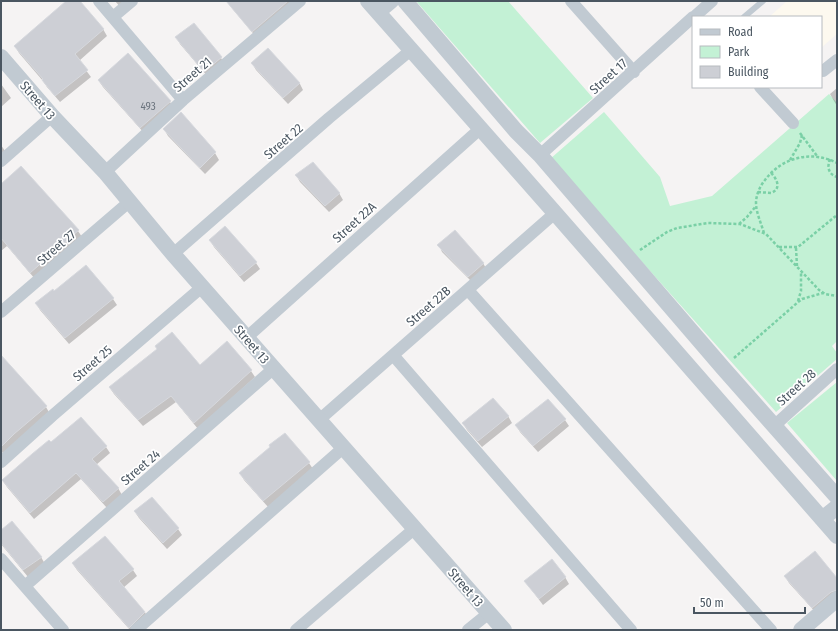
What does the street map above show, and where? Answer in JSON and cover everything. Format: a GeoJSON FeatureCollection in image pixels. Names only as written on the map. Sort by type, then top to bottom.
{"type":"FeatureCollection","features":[{"type":"Feature","properties":{"kind":"street"},"geometry":{"type":"LineString","coordinates":[[99,1],[183,100]]}},
{"type":"Feature","properties":{"kind":"street"},"geometry":{"type":"LineString","coordinates":[[113,17],[132,1]]}},
{"type":"Feature","properties":{"kind":"street","name":"Street 21"},"geometry":{"type":"LineString","coordinates":[[104,172],[183,100],[300,1]]}},
{"type":"Feature","properties":{"kind":"street"},"geometry":{"type":"LineString","coordinates":[[391,1],[373,6],[837,536]]}},
{"type":"Feature","properties":{"kind":"street"},"geometry":{"type":"LineString","coordinates":[[405,1],[723,368],[837,497]]}},
{"type":"Feature","properties":{"kind":"street"},"geometry":{"type":"LineString","coordinates":[[571,1],[634,72]]}},
{"type":"Feature","properties":{"kind":"street","name":"Street 17"},"geometry":{"type":"LineString","coordinates":[[695,16],[707,3]]}},
{"type":"Feature","properties":{"kind":"street","name":"Street 17"},"geometry":{"type":"LineString","coordinates":[[540,155],[692,19]]}},
{"type":"Feature","properties":{"kind":"street","name":"Street 22"},"geometry":{"type":"LineString","coordinates":[[173,254],[411,50]]}},
{"type":"Feature","properties":{"kind":"street","name":"Street 13"},"geometry":{"type":"LineString","coordinates":[[1,57],[52,116],[104,172],[273,369],[504,630]]}},
{"type":"Feature","properties":{"kind":"street"},"geometry":{"type":"LineString","coordinates":[[823,71],[837,60]]}},
{"type":"Feature","properties":{"kind":"street"},"geometry":{"type":"LineString","coordinates":[[761,88],[793,123]]}},
{"type":"Feature","properties":{"kind":"street"},"geometry":{"type":"LineString","coordinates":[[1,161],[52,116]]}},
{"type":"Feature","properties":{"kind":"street","name":"Street 22A"},"geometry":{"type":"LineString","coordinates":[[246,338],[481,128]]}},
{"type":"Feature","properties":{"kind":"street","name":"Street 27"},"geometry":{"type":"LineString","coordinates":[[1,312],[129,202]]}},
{"type":"Feature","properties":{"kind":"street","name":"Street 22B"},"geometry":{"type":"LineString","coordinates":[[319,420],[555,213]]}},
{"type":"Feature","properties":{"kind":"street"},"geometry":{"type":"LineString","coordinates":[[617,284],[633,264]]}},
{"type":"Feature","properties":{"kind":"street","name":"Street 25"},"geometry":{"type":"LineString","coordinates":[[1,462],[52,416],[202,287]]}},
{"type":"Feature","properties":{"kind":"street"},"geometry":{"type":"LineString","coordinates":[[468,290],[770,630]]}},
{"type":"Feature","properties":{"kind":"street"},"geometry":{"type":"LineString","coordinates":[[393,355],[631,630]]}},
{"type":"Feature","properties":{"kind":"street","name":"Street 24"},"geometry":{"type":"LineString","coordinates":[[25,586],[273,369]]}},
{"type":"Feature","properties":{"kind":"street","name":"Street 28"},"geometry":{"type":"LineString","coordinates":[[774,426],[837,369]]}},
{"type":"Feature","properties":{"kind":"street"},"geometry":{"type":"LineString","coordinates":[[136,630],[343,448]]}},
{"type":"Feature","properties":{"kind":"street"},"geometry":{"type":"LineString","coordinates":[[822,519],[837,507]]}},
{"type":"Feature","properties":{"kind":"street"},"geometry":{"type":"LineString","coordinates":[[296,630],[414,529]]}},
{"type":"Feature","properties":{"kind":"street"},"geometry":{"type":"LineString","coordinates":[[1,558],[63,630]]}},
{"type":"Feature","properties":{"kind":"street"},"geometry":{"type":"LineString","coordinates":[[801,630],[837,600]]}},
{"type":"Feature","properties":{"kind":"street"},"geometry":{"type":"LineString","coordinates":[[468,630],[488,613]]}},
{"type":"Feature","properties":{"kind":"lane"},"geometry":{"type":"LineString","coordinates":[[745,16],[763,1]]}},
{"type":"Feature","properties":{"kind":"path"},"geometry":{"type":"LineString","coordinates":[[793,123],[817,156]]}},
{"type":"Feature","properties":{"kind":"path"},"geometry":{"type":"LineString","coordinates":[[790,160],[800,143],[802,135]]}},
{"type":"Feature","properties":{"kind":"path"},"geometry":{"type":"LineString","coordinates":[[764,233],[757,206],[758,192],[762,183],[770,172],[790,160],[802,157],[817,156],[830,159],[837,163]]}},
{"type":"Feature","properties":{"kind":"path"},"geometry":{"type":"LineString","coordinates":[[830,159],[828,165],[829,170],[837,177]]}},
{"type":"Feature","properties":{"kind":"path"},"geometry":{"type":"LineString","coordinates":[[758,192],[769,194],[776,190],[777,181],[770,172]]}},
{"type":"Feature","properties":{"kind":"path"},"geometry":{"type":"LineString","coordinates":[[738,224],[748,217],[757,206]]}},
{"type":"Feature","properties":{"kind":"path"},"geometry":{"type":"LineString","coordinates":[[778,247],[796,248],[837,215]]}},
{"type":"Feature","properties":{"kind":"path"},"geometry":{"type":"LineString","coordinates":[[633,264],[658,238],[677,228],[708,223],[738,224],[764,233],[819,290],[823,293],[837,296]]}},
{"type":"Feature","properties":{"kind":"path"},"geometry":{"type":"LineString","coordinates":[[796,248],[797,267]]}},
{"type":"Feature","properties":{"kind":"path"},"geometry":{"type":"LineString","coordinates":[[798,302],[801,291],[801,272]]}},
{"type":"Feature","properties":{"kind":"path"},"geometry":{"type":"LineString","coordinates":[[723,368],[798,302],[823,293]]}},
{"type":"Feature","properties":{"kind":"shaded area"},"geometry":{"type":"Polygon","coordinates":[[[787,1],[837,1],[837,34],[822,47],[822,16],[770,16],[787,1]]]}},
{"type":"Feature","properties":{"kind":"green space"},"geometry":{"type":"Polygon","coordinates":[[[416,1],[508,1],[593,98],[540,143],[416,1]]]}},
{"type":"Feature","properties":{"kind":"green space"},"geometry":{"type":"Polygon","coordinates":[[[829,94],[837,103],[837,341],[832,346],[837,353],[837,359],[776,412],[550,159],[604,112],[660,177],[670,206],[712,196],[829,94]]]}},
{"type":"Feature","properties":{"kind":"green space"},"geometry":{"type":"Polygon","coordinates":[[[837,382],[837,481],[787,423],[837,382]]]}},
{"type":"Feature","properties":{"kind":"building"},"geometry":{"type":"Polygon","coordinates":[[[66,1],[80,1],[104,29],[75,54],[88,70],[55,96],[42,80],[43,79],[14,46],[66,1]]]}},
{"type":"Feature","properties":{"kind":"building"},"geometry":{"type":"Polygon","coordinates":[[[226,1],[288,1],[252,32],[226,1]]]}},
{"type":"Feature","properties":{"kind":"building"},"geometry":{"type":"Polygon","coordinates":[[[194,23],[222,57],[204,72],[175,37],[194,23]]]}},
{"type":"Feature","properties":{"kind":"building"},"geometry":{"type":"Polygon","coordinates":[[[268,48],[300,83],[283,98],[251,63],[268,48]]]}},
{"type":"Feature","properties":{"kind":"building"},"geometry":{"type":"Polygon","coordinates":[[[128,53],[171,101],[140,128],[98,80],[128,53]]]}},
{"type":"Feature","properties":{"kind":"building"},"geometry":{"type":"Polygon","coordinates":[[[181,112],[216,152],[200,168],[163,129],[181,112]]]}},
{"type":"Feature","properties":{"kind":"building"},"geometry":{"type":"Polygon","coordinates":[[[313,162],[340,193],[325,206],[295,175],[313,162]]]}},
{"type":"Feature","properties":{"kind":"building"},"geometry":{"type":"Polygon","coordinates":[[[21,166],[79,230],[30,273],[1,238],[1,184],[21,166]]]}},
{"type":"Feature","properties":{"kind":"building"},"geometry":{"type":"Polygon","coordinates":[[[225,226],[257,262],[240,276],[209,240],[225,226]]]}},
{"type":"Feature","properties":{"kind":"building"},"geometry":{"type":"Polygon","coordinates":[[[455,230],[484,263],[468,277],[437,245],[455,230]]]}},
{"type":"Feature","properties":{"kind":"building"},"geometry":{"type":"Polygon","coordinates":[[[86,265],[114,298],[65,338],[35,303],[53,289],[54,291],[86,265]]]}},
{"type":"Feature","properties":{"kind":"building"},"geometry":{"type":"Polygon","coordinates":[[[172,332],[200,365],[227,341],[252,370],[194,423],[171,396],[138,420],[109,387],[157,349],[155,346],[172,332]]]}},
{"type":"Feature","properties":{"kind":"building"},"geometry":{"type":"Polygon","coordinates":[[[1,355],[47,406],[1,447],[1,355]]]}},
{"type":"Feature","properties":{"kind":"building"},"geometry":{"type":"Polygon","coordinates":[[[493,398],[509,416],[478,441],[462,423],[493,398]]]}},
{"type":"Feature","properties":{"kind":"building"},"geometry":{"type":"Polygon","coordinates":[[[548,399],[566,419],[533,446],[515,425],[548,399]]]}},
{"type":"Feature","properties":{"kind":"building"},"geometry":{"type":"Polygon","coordinates":[[[81,417],[107,446],[92,459],[119,488],[103,502],[76,473],[30,513],[2,480],[49,440],[51,442],[81,417]]]}},
{"type":"Feature","properties":{"kind":"building"},"geometry":{"type":"Polygon","coordinates":[[[285,433],[310,462],[263,501],[239,473],[270,447],[269,445],[285,433]]]}},
{"type":"Feature","properties":{"kind":"building"},"geometry":{"type":"Polygon","coordinates":[[[152,497],[179,528],[163,543],[134,511],[152,497]]]}},
{"type":"Feature","properties":{"kind":"building"},"geometry":{"type":"Polygon","coordinates":[[[12,521],[42,557],[23,570],[1,543],[1,530],[12,521]]]}},
{"type":"Feature","properties":{"kind":"building"},"geometry":{"type":"Polygon","coordinates":[[[105,536],[134,569],[119,581],[145,612],[129,628],[72,563],[105,536]]]}},
{"type":"Feature","properties":{"kind":"building"},"geometry":{"type":"Polygon","coordinates":[[[815,551],[837,578],[837,590],[831,592],[812,608],[784,576],[815,551]]]}},
{"type":"Feature","properties":{"kind":"building"},"geometry":{"type":"Polygon","coordinates":[[[552,559],[566,577],[539,599],[524,581],[552,559]]]}}]}
